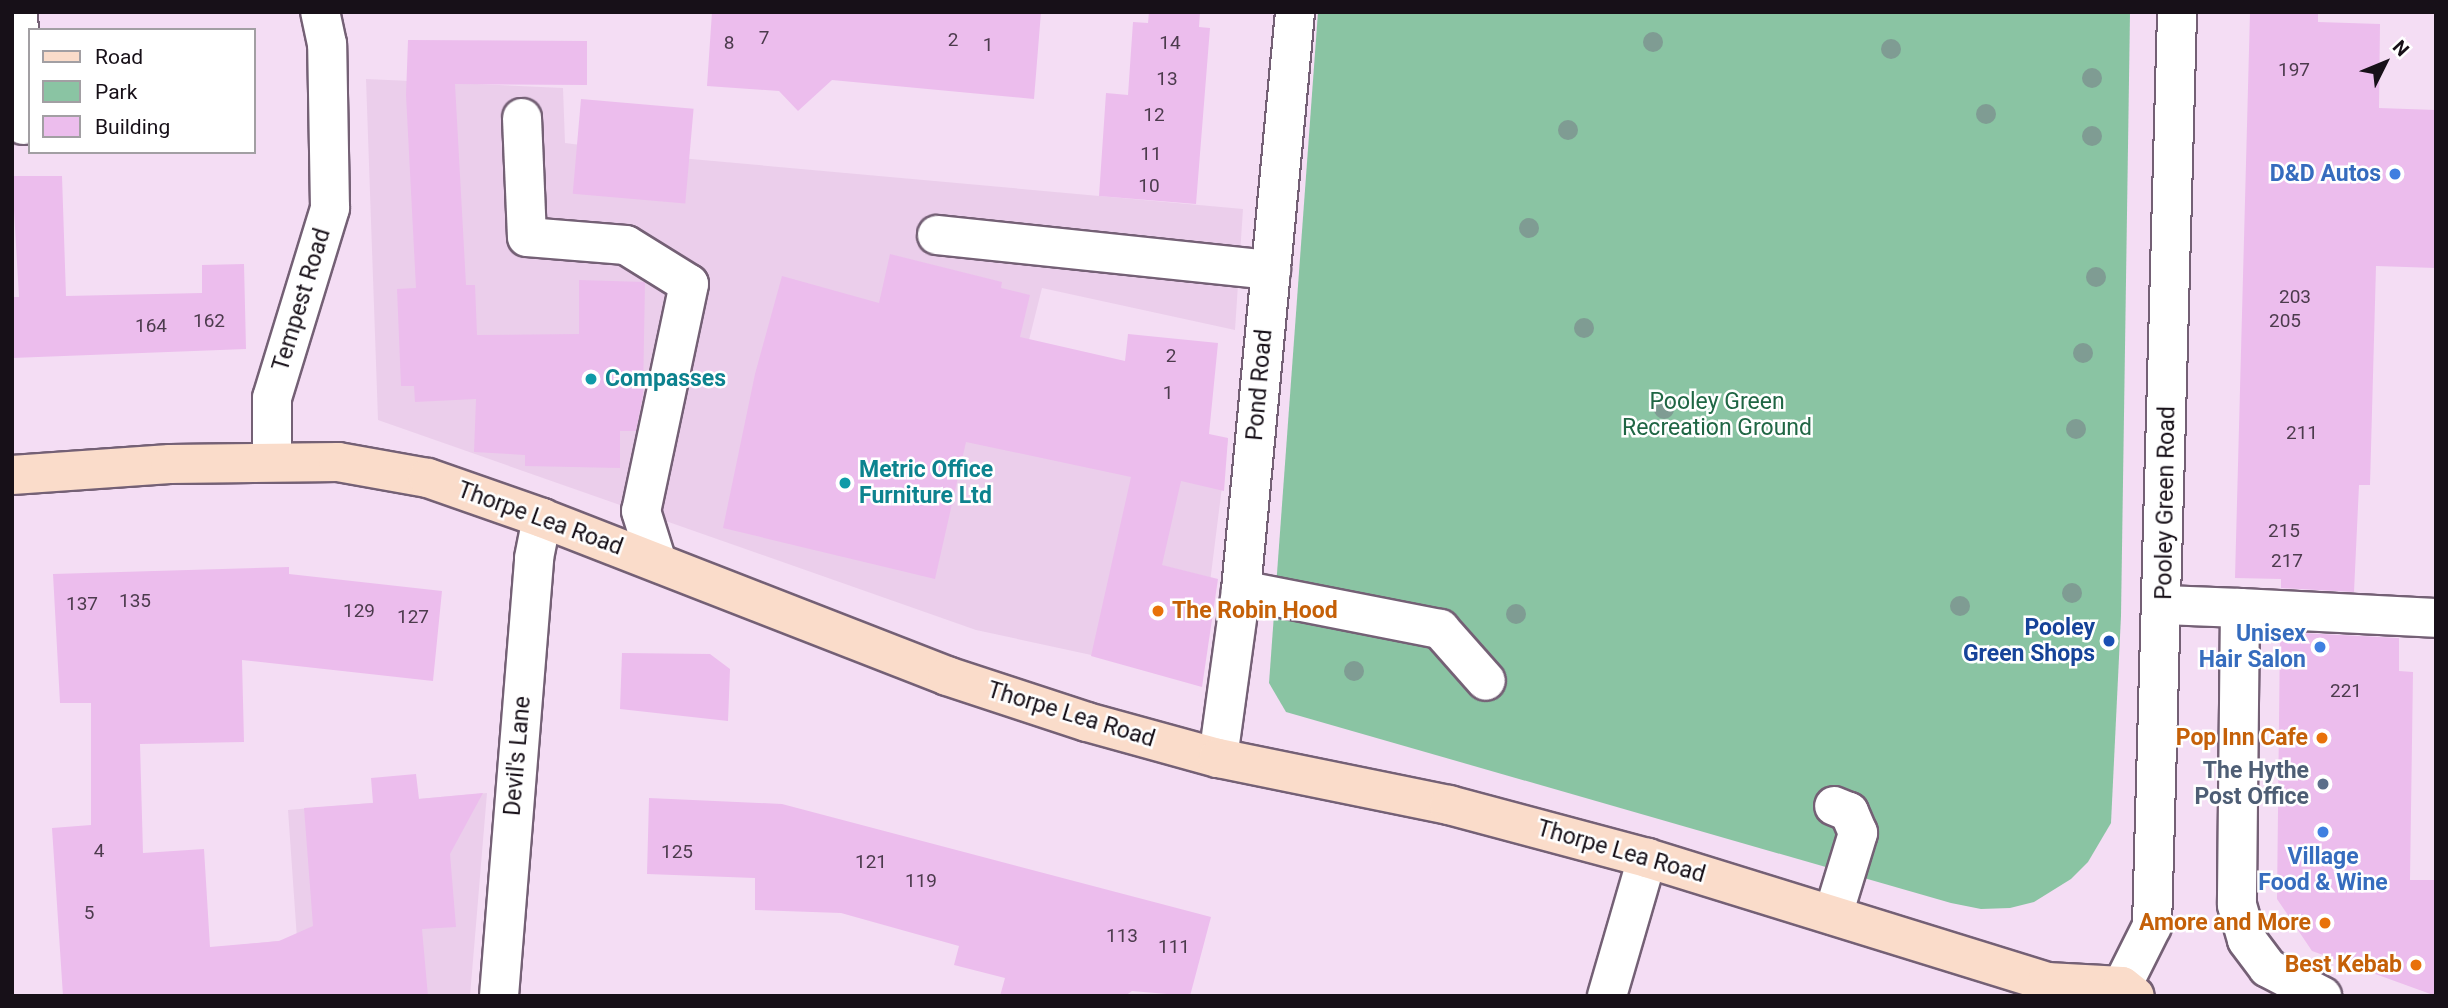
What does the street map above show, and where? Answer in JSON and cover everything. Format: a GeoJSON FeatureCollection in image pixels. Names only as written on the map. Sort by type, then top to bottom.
{"type":"FeatureCollection","features":[{"type":"Feature","properties":{"kind":"main road","name":"Thorpe Lea Road"},"geometry":{"type":"LineString","coordinates":[[12,475],[272,461],[338,462],[428,478],[542,517],[947,676],[1087,722],[1218,758],[1449,805],[1647,858],[2047,982],[2128,991]]}},
{"type":"Feature","properties":{"kind":"street"},"geometry":{"type":"LineString","coordinates":[[18,12],[23,125]]}},
{"type":"Feature","properties":{"kind":"street","name":"Tempest Road"},"geometry":{"type":"LineString","coordinates":[[272,461],[272,398],[330,208],[327,44],[320,12]]}},
{"type":"Feature","properties":{"kind":"street","name":"Pond Road"},"geometry":{"type":"LineString","coordinates":[[1218,758],[1241,590],[1295,12]]}},
{"type":"Feature","properties":{"kind":"street","name":"Pooley Green Road"},"geometry":{"type":"LineString","coordinates":[[2128,991],[2152,926],[2164,605],[2177,12]]}},
{"type":"Feature","properties":{"kind":"street"},"geometry":{"type":"LineString","coordinates":[[522,118],[527,237],[626,245],[689,284],[641,511],[657,562]]}},
{"type":"Feature","properties":{"kind":"street"},"geometry":{"type":"LineString","coordinates":[[936,234],[1271,270]]}},
{"type":"Feature","properties":{"kind":"street","name":"Devil's Lane"},"geometry":{"type":"LineString","coordinates":[[499,996],[534,558],[542,517]]}},
{"type":"Feature","properties":{"kind":"street"},"geometry":{"type":"LineString","coordinates":[[1241,590],[1440,629],[1486,681]]}},
{"type":"Feature","properties":{"kind":"street"},"geometry":{"type":"LineString","coordinates":[[2164,605],[2436,618]]}},
{"type":"Feature","properties":{"kind":"street"},"geometry":{"type":"LineString","coordinates":[[2240,608],[2237,905],[2247,940],[2268,968],[2322,996]]}},
{"type":"Feature","properties":{"kind":"street"},"geometry":{"type":"LineString","coordinates":[[1833,806],[1849,812],[1858,833],[1833,915]]}},
{"type":"Feature","properties":{"kind":"street"},"geometry":{"type":"LineString","coordinates":[[1607,996],[1647,858]]}},
{"type":"Feature","properties":{"kind":"shaded area"},"geometry":{"type":"Polygon","coordinates":[[[366,79],[563,88],[565,143],[691,159],[1243,209],[1235,330],[1042,288],[1016,392],[1228,439],[1198,678],[976,630],[378,420],[366,79]]]}},
{"type":"Feature","properties":{"kind":"shaded area"},"geometry":{"type":"Polygon","coordinates":[[[487,793],[470,996],[216,996],[219,947],[297,939],[288,810],[487,793]]]}},
{"type":"Feature","properties":{"kind":"green space","name":"Pooley Green Recreation Ground"},"geometry":{"type":"Polygon","coordinates":[[[1318,12],[2130,12],[2121,616],[2111,823],[2088,862],[2071,879],[2034,902],[2010,908],[1981,909],[1951,903],[1286,712],[1269,683],[1318,12]]]}},
{"type":"Feature","properties":{"kind":"building"},"geometry":{"type":"Polygon","coordinates":[[[712,12],[1041,12],[1034,99],[832,80],[798,111],[779,91],[707,86],[712,12]]]}},
{"type":"Feature","properties":{"kind":"building"},"geometry":{"type":"Polygon","coordinates":[[[1149,12],[1200,12],[1199,27],[1210,28],[1196,204],[1099,196],[1106,93],[1128,95],[1133,22],[1148,23],[1149,12]]]}},
{"type":"Feature","properties":{"kind":"building"},"geometry":{"type":"Polygon","coordinates":[[[2250,12],[2318,12],[2318,22],[2380,24],[2379,108],[2436,110],[2436,268],[2376,266],[2370,485],[2359,485],[2354,592],[2281,588],[2281,579],[2235,578],[2250,12]]]}},
{"type":"Feature","properties":{"kind":"building"},"geometry":{"type":"Polygon","coordinates":[[[408,40],[587,41],[587,85],[455,84],[466,285],[475,285],[477,335],[579,334],[579,280],[645,282],[643,394],[636,431],[620,431],[620,468],[525,466],[525,455],[474,452],[476,399],[415,402],[414,386],[401,386],[397,289],[416,288],[406,95],[408,40]]]}},
{"type":"Feature","properties":{"kind":"building"},"geometry":{"type":"Polygon","coordinates":[[[581,99],[694,109],[685,203],[573,194],[581,99]]]}},
{"type":"Feature","properties":{"kind":"building"},"geometry":{"type":"Polygon","coordinates":[[[12,176],[62,176],[66,296],[202,293],[202,265],[244,264],[246,349],[12,358],[12,297],[19,297],[12,176]]]}},
{"type":"Feature","properties":{"kind":"building"},"geometry":{"type":"Polygon","coordinates":[[[890,254],[1002,282],[1001,288],[1030,295],[1020,337],[1125,361],[1128,334],[1218,343],[1209,434],[1228,438],[1224,491],[1181,481],[1162,565],[1218,579],[1202,687],[1091,656],[1131,477],[966,442],[935,579],[723,528],[755,374],[782,276],[879,303],[890,254]]]}},
{"type":"Feature","properties":{"kind":"building"},"geometry":{"type":"Polygon","coordinates":[[[289,567],[289,574],[442,591],[433,681],[242,660],[244,742],[140,744],[143,853],[204,849],[210,947],[279,941],[313,926],[304,808],[373,803],[371,778],[416,774],[419,799],[483,793],[450,854],[456,927],[422,929],[428,996],[63,996],[52,828],[91,825],[91,703],[60,703],[53,574],[289,567]]]}},
{"type":"Feature","properties":{"kind":"building"},"geometry":{"type":"Polygon","coordinates":[[[2280,632],[2399,638],[2399,671],[2413,672],[2410,880],[2436,880],[2436,996],[2312,951],[2277,899],[2280,632]]]}},
{"type":"Feature","properties":{"kind":"building"},"geometry":{"type":"Polygon","coordinates":[[[622,653],[710,654],[730,669],[728,721],[620,709],[622,653]]]}},
{"type":"Feature","properties":{"kind":"building"},"geometry":{"type":"Polygon","coordinates":[[[649,798],[782,804],[1211,917],[1190,996],[1132,991],[1125,996],[1000,996],[1005,978],[954,965],[959,946],[841,913],[755,910],[755,878],[647,874],[649,798]]]}},
{"type":"Feature","properties":{"kind":"place","name":"D&D Autos"},"geometry":{"type":"Point","coordinates":[2395,174]}},
{"type":"Feature","properties":{"kind":"place","name":"Compasses"},"geometry":{"type":"Point","coordinates":[591,379]}},
{"type":"Feature","properties":{"kind":"place","name":"Metric Office Furniture Ltd"},"geometry":{"type":"Point","coordinates":[845,483]}},
{"type":"Feature","properties":{"kind":"place","name":"The Robin Hood"},"geometry":{"type":"Point","coordinates":[1158,611]}},
{"type":"Feature","properties":{"kind":"place","name":"Pooley Green Shops"},"geometry":{"type":"Point","coordinates":[2109,641]}},
{"type":"Feature","properties":{"kind":"place","name":"Unisex Hair Salon"},"geometry":{"type":"Point","coordinates":[2320,647]}},
{"type":"Feature","properties":{"kind":"place","name":"Pop Inn Cafe"},"geometry":{"type":"Point","coordinates":[2322,738]}},
{"type":"Feature","properties":{"kind":"place","name":"The Hythe Post Office"},"geometry":{"type":"Point","coordinates":[2323,784]}},
{"type":"Feature","properties":{"kind":"place","name":"Village Food & Wine"},"geometry":{"type":"Point","coordinates":[2323,832]}},
{"type":"Feature","properties":{"kind":"place","name":"Amore and More"},"geometry":{"type":"Point","coordinates":[2325,923]}},
{"type":"Feature","properties":{"kind":"place","name":"Best Kebab"},"geometry":{"type":"Point","coordinates":[2416,965]}}]}
